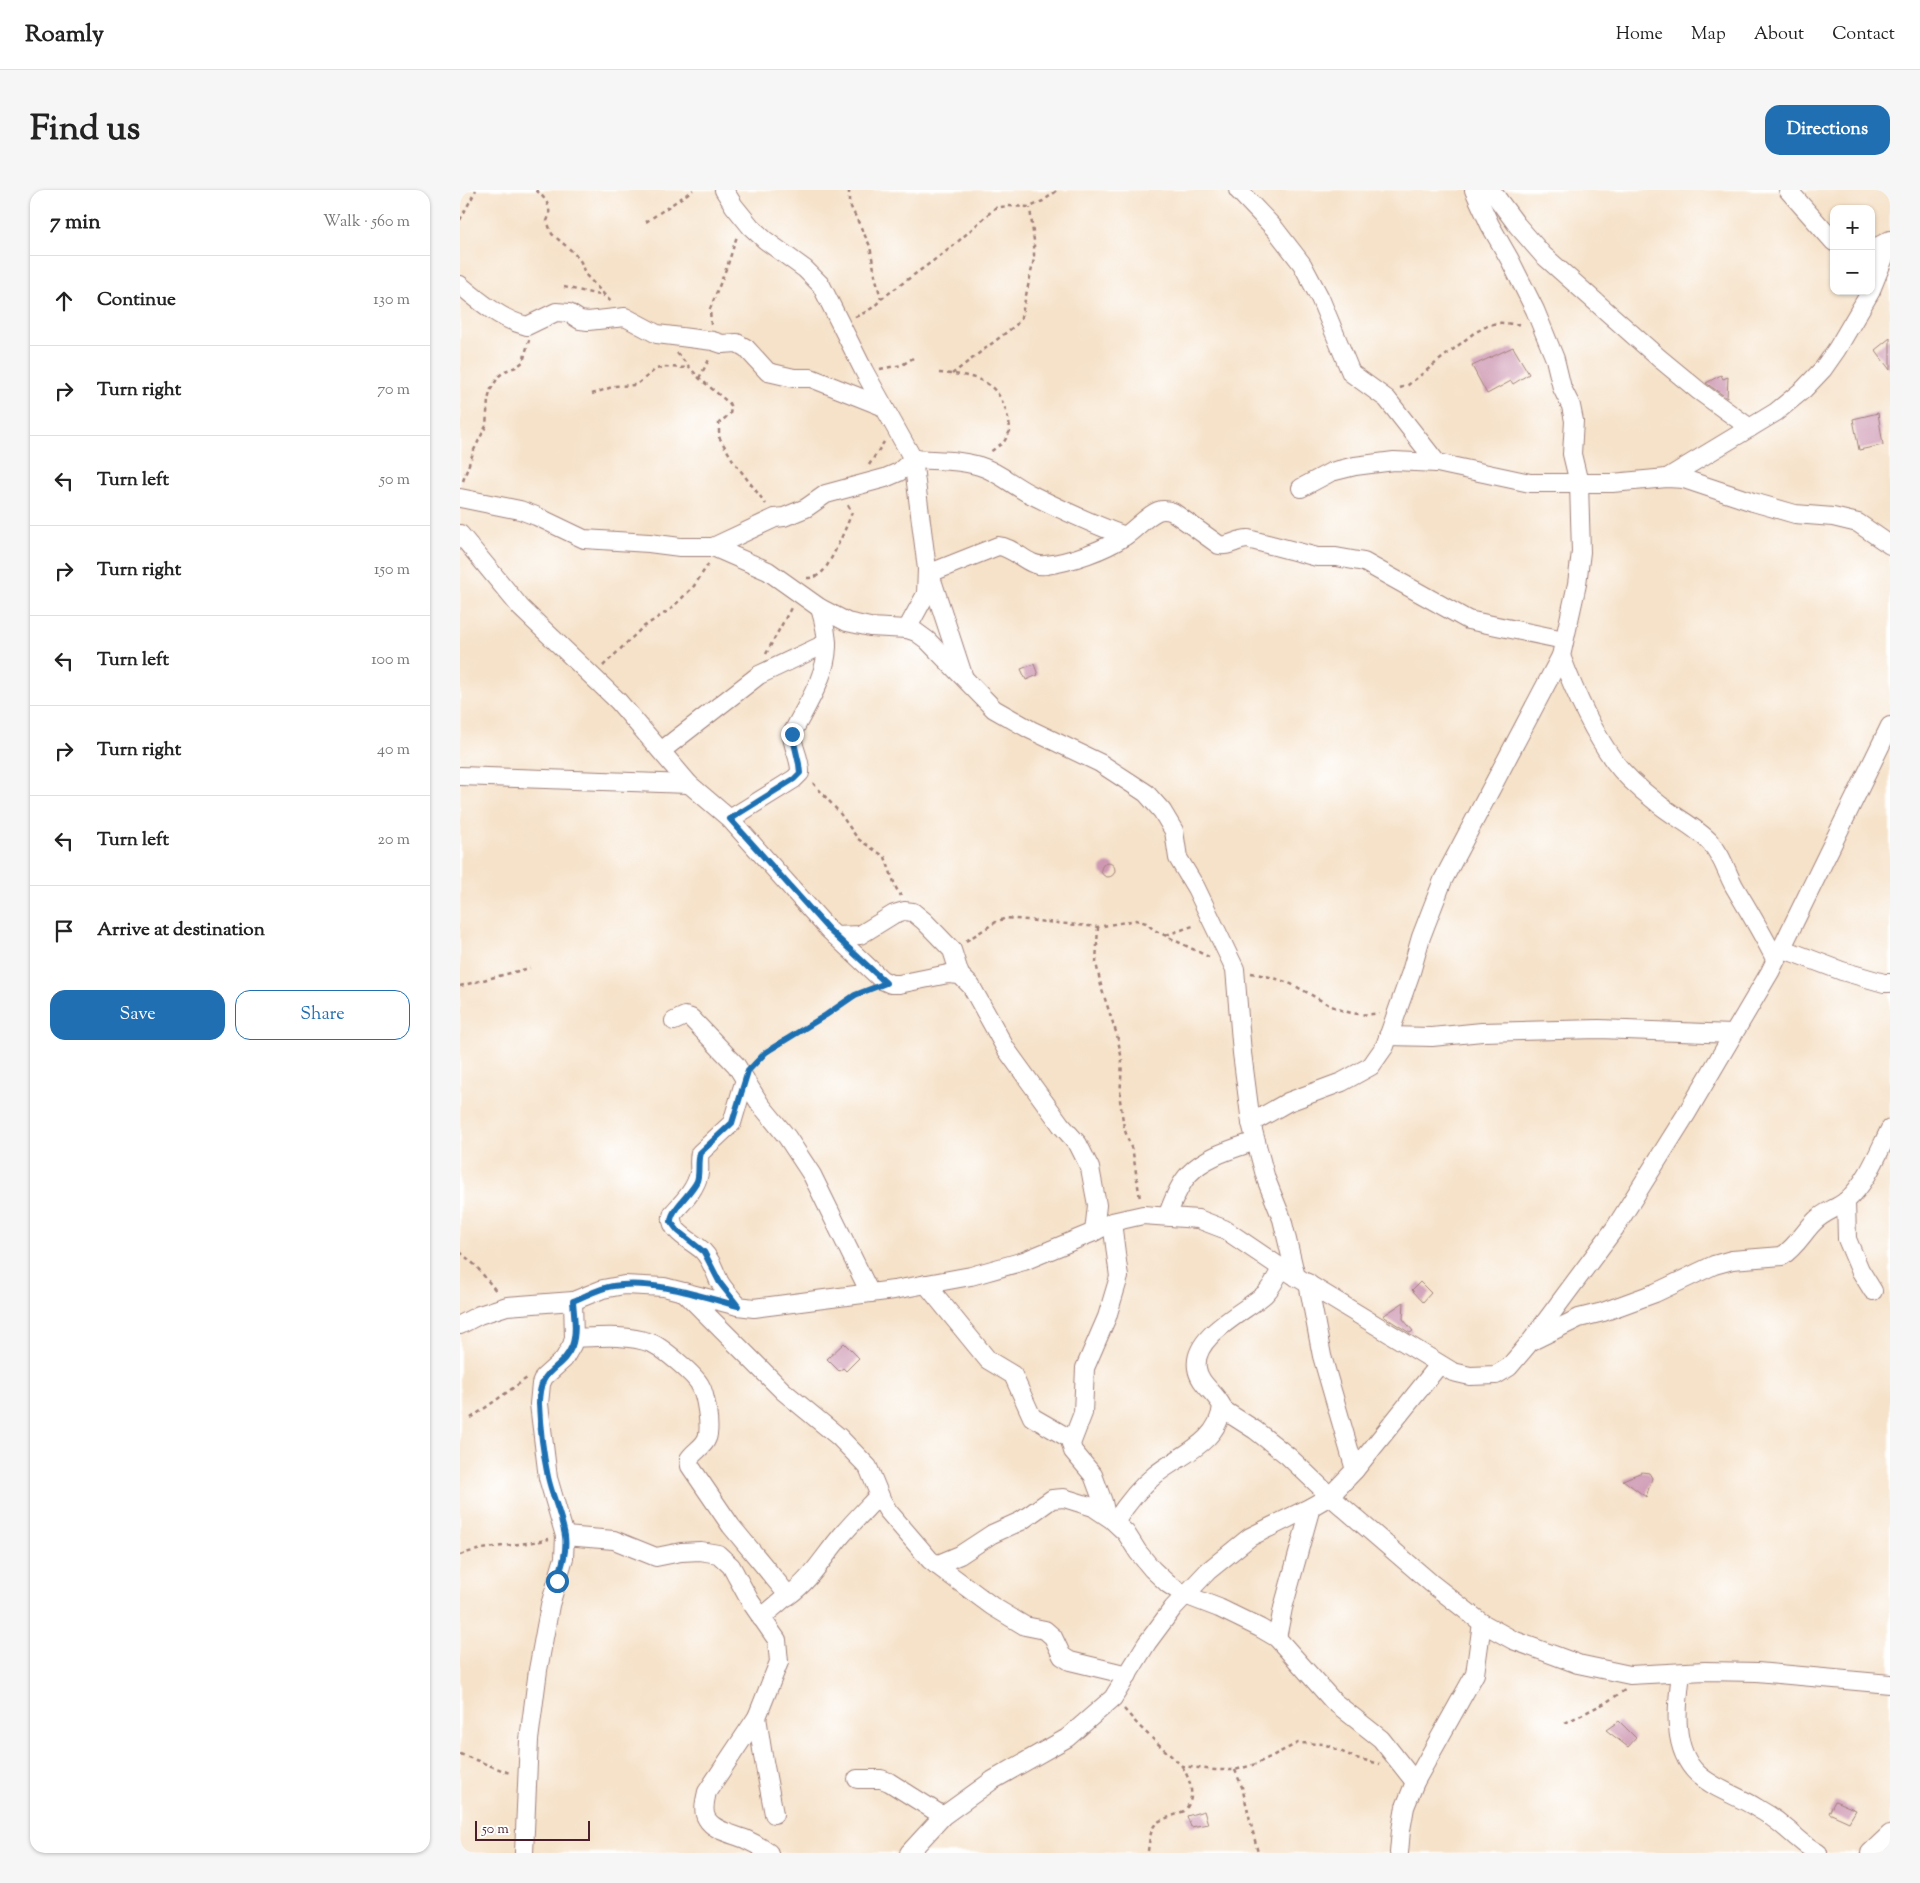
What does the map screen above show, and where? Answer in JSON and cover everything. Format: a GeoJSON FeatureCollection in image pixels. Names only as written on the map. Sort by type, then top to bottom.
{"type":"FeatureCollection","features":[{"type":"Feature","properties":{"kind":"street"},"geometry":{"type":"LineString","coordinates":[[724,190],[743,217],[765,240],[816,278],[864,371],[913,459],[929,571],[966,682]]}},
{"type":"Feature","properties":{"kind":"street"},"geometry":{"type":"LineString","coordinates":[[1238,190],[1275,230],[1302,264],[1320,298],[1351,373],[1392,404],[1437,463]]}},
{"type":"Feature","properties":{"kind":"street"},"geometry":{"type":"LineString","coordinates":[[1251,1123],[1288,1102],[1342,1082],[1371,1066],[1385,1046],[1421,937],[1443,880],[1563,648],[1577,584],[1581,552],[1579,483],[1572,454],[1574,421],[1571,406],[1562,388],[1556,359],[1537,315],[1474,190]]}},
{"type":"Feature","properties":{"kind":"street"},"geometry":{"type":"LineString","coordinates":[[1491,190],[1517,225],[1550,261],[1692,386],[1750,428]]}},
{"type":"Feature","properties":{"kind":"street"},"geometry":{"type":"LineString","coordinates":[[1788,190],[1830,237]]}},
{"type":"Feature","properties":{"kind":"street"},"geometry":{"type":"LineString","coordinates":[[1875,248],[1890,241]]}},
{"type":"Feature","properties":{"kind":"street"},"geometry":{"type":"LineString","coordinates":[[1875,280],[1890,241]]}},
{"type":"Feature","properties":{"kind":"street"},"geometry":{"type":"LineString","coordinates":[[460,285],[511,322],[527,326],[556,312],[569,314],[580,320],[588,321],[625,317],[657,334],[713,340],[722,344],[737,343],[746,348],[768,372],[794,378],[811,378],[884,407]]}},
{"type":"Feature","properties":{"kind":"street"},"geometry":{"type":"LineString","coordinates":[[1667,478],[1776,412],[1804,389],[1823,369],[1837,349],[1869,295]]}},
{"type":"Feature","properties":{"kind":"street"},"geometry":{"type":"LineString","coordinates":[[715,548],[775,518],[784,517],[806,508],[826,494],[857,484],[885,478],[898,472],[913,459],[966,463],[985,468],[1029,493],[1090,523],[1125,536]]}},
{"type":"Feature","properties":{"kind":"street"},"geometry":{"type":"LineString","coordinates":[[1301,488],[1331,472],[1355,466],[1394,461],[1437,463],[1530,483],[1612,483],[1667,478],[1684,479],[1795,514],[1833,517],[1858,523],[1890,545]]}},
{"type":"Feature","properties":{"kind":"street"},"geometry":{"type":"LineString","coordinates":[[461,492],[536,516],[584,539],[715,548],[768,571],[820,608],[847,622],[870,627],[908,629],[916,632],[994,709],[1031,730],[1100,762],[1146,793],[1162,811],[1174,831],[1178,858],[1212,920],[1235,969],[1242,1053],[1251,1123],[1266,1179],[1282,1220],[1295,1276],[1322,1356],[1355,1470]]}},
{"type":"Feature","properties":{"kind":"street"},"geometry":{"type":"LineString","coordinates":[[929,571],[998,546],[1006,547],[1033,563],[1042,566],[1060,562],[1098,550],[1125,536],[1154,513],[1168,510],[1219,545],[1224,546],[1237,540],[1248,540],[1317,557],[1352,559],[1364,562],[1468,620],[1563,648]]}},
{"type":"Feature","properties":{"kind":"street"},"geometry":{"type":"LineString","coordinates":[[460,534],[521,608],[618,701],[689,784],[730,819],[796,896],[886,983],[899,984],[948,974],[960,976]]}},
{"type":"Feature","properties":{"kind":"street"},"geometry":{"type":"LineString","coordinates":[[908,629],[926,594],[929,571]]}},
{"type":"Feature","properties":{"kind":"street"},"geometry":{"type":"LineString","coordinates":[[730,819],[794,779],[800,773],[792,734],[820,677],[825,662],[826,630],[820,608]]}},
{"type":"Feature","properties":{"kind":"street"},"geometry":{"type":"LineString","coordinates":[[661,751],[759,675],[827,643]]}},
{"type":"Feature","properties":{"kind":"street"},"geometry":{"type":"LineString","coordinates":[[1563,648],[1572,686],[1615,763],[1646,794],[1710,841],[1756,921],[1778,953],[1884,983],[1890,983]]}},
{"type":"Feature","properties":{"kind":"street"},"geometry":{"type":"LineString","coordinates":[[460,1325],[479,1315],[507,1306],[573,1301],[603,1289],[618,1286],[664,1287],[738,1306],[754,1308],[926,1284],[999,1269],[1024,1261],[1094,1232],[1112,1222],[1143,1214],[1198,1219],[1224,1229],[1295,1276],[1439,1365],[1453,1372],[1470,1376],[1496,1374],[1509,1367],[1531,1341],[1615,1228],[1687,1113],[1778,953],[1890,726]]}},
{"type":"Feature","properties":{"kind":"street"},"geometry":{"type":"LineString","coordinates":[[460,776],[689,784]]}},
{"type":"Feature","properties":{"kind":"street"},"geometry":{"type":"LineString","coordinates":[[836,936],[853,937],[860,935],[869,932],[894,914],[904,911],[913,912],[952,950],[960,976],[971,986],[1006,1049],[1061,1125],[1078,1144],[1090,1168],[1097,1206],[1094,1232]]}},
{"type":"Feature","properties":{"kind":"street"},"geometry":{"type":"LineString","coordinates":[[674,1021],[684,1016],[691,1018],[736,1065],[760,1104],[787,1137],[812,1175],[870,1293]]}},
{"type":"Feature","properties":{"kind":"street"},"geometry":{"type":"LineString","coordinates":[[1388,1036],[1432,1037],[1482,1032],[1599,1029],[1733,1034]]}},
{"type":"Feature","properties":{"kind":"street"},"geometry":{"type":"LineString","coordinates":[[738,1306],[720,1283],[709,1259],[673,1226],[671,1218],[692,1190],[697,1180],[700,1171],[700,1153],[732,1123],[745,1079]]}},
{"type":"Feature","properties":{"kind":"street"},"geometry":{"type":"LineString","coordinates":[[1531,1341],[1578,1318],[1603,1312],[1656,1293],[1714,1265],[1732,1260],[1782,1256],[1825,1212],[1846,1200],[1857,1189],[1890,1129]]}},
{"type":"Feature","properties":{"kind":"street"},"geometry":{"type":"LineString","coordinates":[[1167,1216],[1178,1189],[1188,1174],[1228,1150],[1256,1141]]}},
{"type":"Feature","properties":{"kind":"street"},"geometry":{"type":"LineString","coordinates":[[1846,1200],[1847,1239],[1860,1270],[1873,1291]]}},
{"type":"Feature","properties":{"kind":"street"},"geometry":{"type":"LineString","coordinates":[[1110,1519],[1093,1475],[1073,1451],[1071,1444],[1083,1413],[1085,1368],[1107,1317],[1119,1277],[1112,1222]]}},
{"type":"Feature","properties":{"kind":"street"},"geometry":{"type":"LineString","coordinates":[[1295,1276],[1274,1283],[1266,1293],[1231,1318],[1206,1341],[1200,1349],[1197,1368],[1201,1381],[1219,1401],[1222,1409],[1272,1443],[1431,1583],[1482,1623],[1514,1640],[1578,1664],[1630,1675],[1757,1672],[1890,1684]]}},
{"type":"Feature","properties":{"kind":"street"},"geometry":{"type":"LineString","coordinates":[[926,1284],[988,1360],[1013,1375],[1032,1417],[1072,1440]]}},
{"type":"Feature","properties":{"kind":"street"},"geometry":{"type":"LineString","coordinates":[[684,1292],[783,1391],[839,1437],[868,1467],[879,1495],[888,1511],[936,1565],[1005,1614],[1028,1627],[1045,1630],[1053,1637],[1062,1656],[1070,1661],[1128,1675]]}},
{"type":"Feature","properties":{"kind":"street"},"geometry":{"type":"LineString","coordinates":[[524,1853],[529,1740],[538,1670],[550,1605],[564,1558],[565,1536],[548,1478],[539,1404],[541,1384],[544,1377],[569,1351],[574,1338],[573,1301]]}},
{"type":"Feature","properties":{"kind":"street"},"geometry":{"type":"LineString","coordinates":[[574,1338],[612,1336],[652,1343],[685,1368],[700,1385],[706,1404],[708,1436],[689,1459],[690,1466],[731,1526],[786,1590],[788,1596]]}},
{"type":"Feature","properties":{"kind":"street"},"geometry":{"type":"LineString","coordinates":[[909,1853],[942,1816],[993,1780],[1067,1738],[1113,1698],[1147,1643],[1185,1595],[1208,1570],[1250,1537],[1330,1496],[1355,1470],[1439,1365]]}},
{"type":"Feature","properties":{"kind":"street"},"geometry":{"type":"LineString","coordinates":[[1110,1519],[1124,1508],[1164,1468],[1196,1449],[1207,1438],[1217,1422],[1222,1409]]}},
{"type":"Feature","properties":{"kind":"street"},"geometry":{"type":"LineString","coordinates":[[761,1618],[800,1588],[831,1552],[841,1537],[879,1495]]}},
{"type":"Feature","properties":{"kind":"street"},"geometry":{"type":"LineString","coordinates":[[936,1565],[960,1555],[992,1534],[1021,1521],[1052,1499],[1064,1498],[1093,1507],[1126,1533],[1138,1552],[1168,1584],[1185,1595],[1220,1608],[1277,1638],[1333,1700],[1381,1739],[1411,1776]]}},
{"type":"Feature","properties":{"kind":"street"},"geometry":{"type":"LineString","coordinates":[[1277,1638],[1283,1608],[1311,1507]]}},
{"type":"Feature","properties":{"kind":"street"},"geometry":{"type":"LineString","coordinates":[[565,1536],[614,1540],[656,1557],[681,1552],[700,1551],[718,1554],[731,1566],[739,1583],[777,1640],[779,1662],[757,1717],[707,1792],[704,1805],[706,1818],[712,1825],[758,1845],[769,1853]]}},
{"type":"Feature","properties":{"kind":"street"},"geometry":{"type":"LineString","coordinates":[[1399,1853],[1401,1830],[1411,1776],[1475,1674],[1482,1623]]}},
{"type":"Feature","properties":{"kind":"street"},"geometry":{"type":"LineString","coordinates":[[1681,1673],[1677,1703],[1680,1745],[1697,1774],[1757,1807],[1788,1830],[1803,1845],[1818,1853]]}},
{"type":"Feature","properties":{"kind":"street"},"geometry":{"type":"LineString","coordinates":[[757,1717],[774,1814]]}},
{"type":"Feature","properties":{"kind":"street"},"geometry":{"type":"LineString","coordinates":[[857,1779],[881,1779],[889,1782],[942,1816]]}},
{"type":"Feature","properties":{"kind":"street"},"geometry":{"type":"LineString","coordinates":[[1870,1853],[1890,1834]]}},
{"type":"Feature","properties":{"kind":"path"},"geometry":{"type":"LineString","coordinates":[[460,220],[476,190]]}},
{"type":"Feature","properties":{"kind":"path"},"geometry":{"type":"LineString","coordinates":[[536,190],[543,196],[549,207],[550,215],[547,222],[552,234],[573,252],[581,262],[585,274],[625,317]]}},
{"type":"Feature","properties":{"kind":"path"},"geometry":{"type":"LineString","coordinates":[[646,222],[693,190]]}},
{"type":"Feature","properties":{"kind":"path"},"geometry":{"type":"LineString","coordinates":[[849,190],[849,203],[870,246],[881,299]]}},
{"type":"Feature","properties":{"kind":"path"},"geometry":{"type":"LineString","coordinates":[[839,322],[864,313],[877,304],[881,299],[952,247],[995,208],[1007,206],[1030,207],[1043,201],[1058,190]]}},
{"type":"Feature","properties":{"kind":"path"},"geometry":{"type":"LineString","coordinates":[[952,374],[1016,325],[1021,318],[1034,259],[1030,207]]}},
{"type":"Feature","properties":{"kind":"path"},"geometry":{"type":"LineString","coordinates":[[699,378],[713,350],[710,309],[728,264],[743,217]]}},
{"type":"Feature","properties":{"kind":"path"},"geometry":{"type":"LineString","coordinates":[[564,287],[606,296]]}},
{"type":"Feature","properties":{"kind":"path"},"geometry":{"type":"LineString","coordinates":[[1379,393],[1408,385],[1474,333],[1485,327],[1498,323],[1519,324],[1537,315]]}},
{"type":"Feature","properties":{"kind":"path"},"geometry":{"type":"LineString","coordinates":[[461,492],[467,468],[486,426],[491,389],[499,376],[505,371],[516,368],[523,362],[530,335],[530,330],[527,326]]}},
{"type":"Feature","properties":{"kind":"path"},"geometry":{"type":"LineString","coordinates":[[657,334],[699,378],[729,403],[731,408],[730,414],[719,423],[719,437],[734,462],[775,518]]}},
{"type":"Feature","properties":{"kind":"path"},"geometry":{"type":"LineString","coordinates":[[864,371],[902,365],[913,358]]}},
{"type":"Feature","properties":{"kind":"path"},"geometry":{"type":"LineString","coordinates":[[592,394],[615,386],[636,385],[656,369],[666,367],[689,368]]}},
{"type":"Feature","properties":{"kind":"path"},"geometry":{"type":"LineString","coordinates":[[939,373],[984,381],[995,389],[1004,403],[1010,425],[1010,431],[1004,442],[993,451],[966,463]]}},
{"type":"Feature","properties":{"kind":"path"},"geometry":{"type":"LineString","coordinates":[[777,578],[814,578],[825,569],[852,512],[846,500],[895,426]]}},
{"type":"Feature","properties":{"kind":"path"},"geometry":{"type":"LineString","coordinates":[[592,676],[643,627],[670,609],[694,586],[715,548]]}},
{"type":"Feature","properties":{"kind":"path"},"geometry":{"type":"LineString","coordinates":[[759,675],[762,662],[798,593]]}},
{"type":"Feature","properties":{"kind":"path"},"geometry":{"type":"LineString","coordinates":[[800,773],[812,782],[825,796],[858,839],[870,849],[885,857],[896,888],[913,912]]}},
{"type":"Feature","properties":{"kind":"path"},"geometry":{"type":"LineString","coordinates":[[952,950],[996,922],[1006,918],[1098,927],[1136,920],[1146,923],[1164,936],[1235,969],[1282,980],[1343,1012],[1376,1014],[1398,1008]]}},
{"type":"Feature","properties":{"kind":"path"},"geometry":{"type":"LineString","coordinates":[[1164,936],[1212,920]]}},
{"type":"Feature","properties":{"kind":"path"},"geometry":{"type":"LineString","coordinates":[[1098,927],[1096,963],[1102,990],[1117,1035],[1122,1060],[1120,1100],[1127,1141],[1133,1153],[1143,1214]]}},
{"type":"Feature","properties":{"kind":"path"},"geometry":{"type":"LineString","coordinates":[[460,986],[530,968]]}},
{"type":"Feature","properties":{"kind":"path"},"geometry":{"type":"LineString","coordinates":[[745,1079],[748,1071],[766,1052],[855,995],[886,983]]}},
{"type":"Feature","properties":{"kind":"path"},"geometry":{"type":"LineString","coordinates":[[460,1252],[476,1266],[507,1306]]}},
{"type":"Feature","properties":{"kind":"path"},"geometry":{"type":"LineString","coordinates":[[471,1418],[525,1378],[544,1377]]}},
{"type":"Feature","properties":{"kind":"path"},"geometry":{"type":"LineString","coordinates":[[460,1555],[470,1551],[527,1544],[565,1536]]}},
{"type":"Feature","properties":{"kind":"path"},"geometry":{"type":"LineString","coordinates":[[1565,1723],[1605,1703],[1646,1675]]}},
{"type":"Feature","properties":{"kind":"path"},"geometry":{"type":"LineString","coordinates":[[1113,1698],[1138,1726],[1182,1766],[1190,1782],[1191,1793],[1187,1808],[1155,1823],[1150,1834],[1148,1851]]}},
{"type":"Feature","properties":{"kind":"path"},"geometry":{"type":"LineString","coordinates":[[1182,1766],[1215,1770],[1235,1770],[1256,1764],[1298,1743],[1324,1744],[1356,1758],[1411,1776]]}},
{"type":"Feature","properties":{"kind":"path"},"geometry":{"type":"LineString","coordinates":[[460,1754],[527,1780]]}},
{"type":"Feature","properties":{"kind":"path"},"geometry":{"type":"LineString","coordinates":[[1235,1770],[1242,1787],[1258,1853]]}},
{"type":"Feature","properties":{"kind":"building"},"geometry":{"type":"Polygon","coordinates":[[[1890,338],[1890,370],[1875,350],[1890,338]]]}},
{"type":"Feature","properties":{"kind":"building"},"geometry":{"type":"Polygon","coordinates":[[[1513,347],[1529,374],[1513,384],[1511,381],[1487,394],[1472,366],[1513,347]]]}},
{"type":"Feature","properties":{"kind":"building"},"geometry":{"type":"Polygon","coordinates":[[[1721,375],[1723,379],[1728,377],[1727,398],[1706,383],[1721,375]]]}},
{"type":"Feature","properties":{"kind":"building"},"geometry":{"type":"Polygon","coordinates":[[[1878,413],[1883,445],[1859,450],[1853,419],[1878,413]]]}},
{"type":"Feature","properties":{"kind":"building"},"geometry":{"type":"Polygon","coordinates":[[[1034,664],[1038,675],[1026,680],[1021,669],[1034,664]]]}},
{"type":"Feature","properties":{"kind":"building"},"geometry":{"type":"Polygon","coordinates":[[[1105,863],[1111,863],[1115,870],[1111,877],[1105,877],[1101,873],[1101,867],[1105,863]]]}},
{"type":"Feature","properties":{"kind":"building"},"geometry":{"type":"Polygon","coordinates":[[[1420,1282],[1431,1293],[1423,1302],[1412,1290],[1420,1282]]]}},
{"type":"Feature","properties":{"kind":"building"},"geometry":{"type":"Polygon","coordinates":[[[1404,1302],[1403,1319],[1413,1331],[1410,1333],[1383,1316],[1404,1302]]]}},
{"type":"Feature","properties":{"kind":"building"},"geometry":{"type":"Polygon","coordinates":[[[844,1343],[859,1358],[846,1371],[843,1368],[839,1371],[827,1359],[844,1343]]]}},
{"type":"Feature","properties":{"kind":"building"},"geometry":{"type":"Polygon","coordinates":[[[1642,1472],[1649,1473],[1652,1478],[1646,1497],[1623,1480],[1642,1472]]]}},
{"type":"Feature","properties":{"kind":"building"},"geometry":{"type":"Polygon","coordinates":[[[1619,1721],[1636,1738],[1628,1747],[1606,1730],[1619,1721]]]}},
{"type":"Feature","properties":{"kind":"building"},"geometry":{"type":"Polygon","coordinates":[[[1835,1801],[1856,1810],[1849,1822],[1829,1813],[1835,1801]]]}},
{"type":"Feature","properties":{"kind":"building"},"geometry":{"type":"Polygon","coordinates":[[[1204,1811],[1208,1824],[1191,1827],[1187,1816],[1204,1811]]]}},
{"type":"Feature","properties":{"kind":"route"},"geometry":{"type":"LineString","coordinates":[[557,1581],[564,1558],[565,1536],[548,1478],[539,1404],[541,1384],[544,1377],[564,1359],[572,1345],[574,1338],[573,1301],[612,1286],[624,1285],[664,1287],[738,1306],[720,1283],[704,1252],[678,1231],[671,1222],[673,1213],[692,1190],[697,1180],[700,1171],[698,1159],[700,1153],[732,1123],[748,1071],[766,1052],[855,995],[886,983],[829,930],[796,896],[730,819],[794,779],[800,773],[792,734]]}}]}
